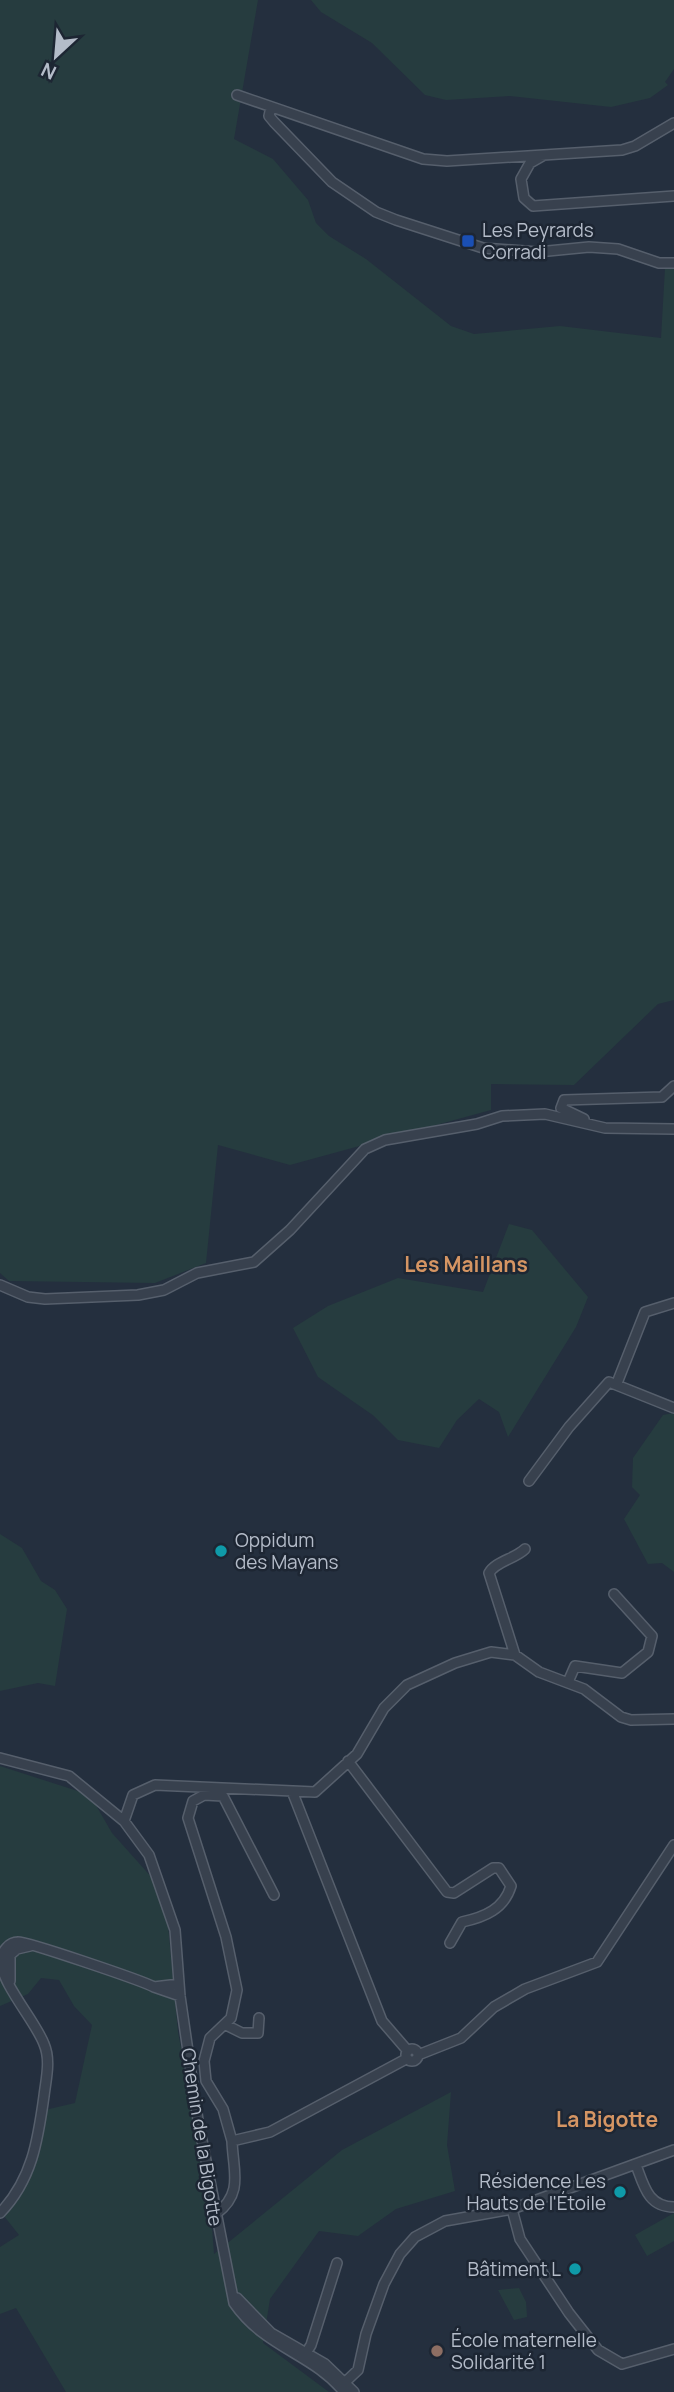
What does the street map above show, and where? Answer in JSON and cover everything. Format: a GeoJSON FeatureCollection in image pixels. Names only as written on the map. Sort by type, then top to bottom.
{"type":"FeatureCollection","features":[{"type":"Feature","properties":{"kind":"street"},"geometry":{"type":"LineString","coordinates":[[237,95],[423,159],[447,161],[622,150],[635,146],[674,123]]}},
{"type":"Feature","properties":{"kind":"street"},"geometry":{"type":"LineString","coordinates":[[271,107],[269,116],[332,182],[386,216],[484,248],[538,252],[589,247],[618,249],[659,263],[674,263]]}},
{"type":"Feature","properties":{"kind":"street"},"geometry":{"type":"LineString","coordinates":[[545,154],[530,163],[520,179],[524,198],[533,206],[674,196]]}},
{"type":"Feature","properties":{"kind":"street"},"geometry":{"type":"LineString","coordinates":[[616,1128],[581,1118],[561,1108],[564,1100],[663,1097],[674,1086]]}},
{"type":"Feature","properties":{"kind":"street"},"geometry":{"type":"LineString","coordinates":[[0,1285],[29,1297],[45,1299],[138,1294],[164,1290],[197,1273],[254,1262],[290,1230],[365,1149],[384,1140],[477,1124],[502,1116],[534,1115],[616,1128],[674,1129]]}},
{"type":"Feature","properties":{"kind":"street"},"geometry":{"type":"LineString","coordinates":[[617,1383],[645,1312],[674,1303]]}},
{"type":"Feature","properties":{"kind":"street"},"geometry":{"type":"LineString","coordinates":[[529,1481],[569,1427],[609,1382],[674,1408]]}},
{"type":"Feature","properties":{"kind":"street"},"geometry":{"type":"LineString","coordinates":[[515,1655],[489,1573],[492,1567],[516,1557],[525,1549]]}},
{"type":"Feature","properties":{"kind":"street"},"geometry":{"type":"LineString","coordinates":[[568,1682],[575,1666],[622,1673],[648,1652],[652,1636],[614,1594]]}},
{"type":"Feature","properties":{"kind":"street"},"geometry":{"type":"LineString","coordinates":[[124,1821],[134,1795],[140,1789],[155,1785],[314,1791],[364,1746],[384,1708],[407,1685],[455,1663],[491,1652],[515,1655],[539,1672],[584,1689],[621,1717],[631,1720],[674,1719]]}},
{"type":"Feature","properties":{"kind":"street","name":"Chemin de la Bigotte"},"geometry":{"type":"LineString","coordinates":[[0,1758],[69,1776],[124,1821],[149,1856],[167,1904],[177,1946],[180,1996],[227,2278],[234,2303],[247,2322],[267,2338],[304,2357],[354,2392]]}},
{"type":"Feature","properties":{"kind":"street"},"geometry":{"type":"LineString","coordinates":[[348,1761],[447,1892],[454,1893],[493,1868],[499,1868],[511,1885],[508,1896],[500,1906],[483,1917],[462,1922],[450,1943]]}},
{"type":"Feature","properties":{"kind":"street"},"geometry":{"type":"LineString","coordinates":[[195,1788],[188,1818],[226,1937],[237,1990],[235,2007],[226,2025],[215,2031],[210,2038],[204,2062],[206,2081],[223,2109],[232,2141],[237,2187],[225,2208],[216,2214]]}},
{"type":"Feature","properties":{"kind":"street"},"geometry":{"type":"LineString","coordinates":[[292,1791],[382,2021],[407,2055]]}},
{"type":"Feature","properties":{"kind":"street"},"geometry":{"type":"LineString","coordinates":[[193,1801],[204,1795],[223,1796],[274,1895]]}},
{"type":"Feature","properties":{"kind":"street"},"geometry":{"type":"LineString","coordinates":[[232,2141],[270,2132],[414,2049],[418,2054],[461,2038],[494,2007],[525,1989],[597,1962],[674,1845]]}},
{"type":"Feature","properties":{"kind":"street"},"geometry":{"type":"LineString","coordinates":[[0,2213],[23,2183],[36,2148],[48,2058],[44,2042],[11,1986],[10,1955],[20,1947],[34,1946],[132,1976],[180,1996]]}},
{"type":"Feature","properties":{"kind":"street"},"geometry":{"type":"LineString","coordinates":[[154,1987],[179,1984]]}},
{"type":"Feature","properties":{"kind":"street"},"geometry":{"type":"LineString","coordinates":[[226,2025],[242,2033],[258,2033],[259,2018]]}},
{"type":"Feature","properties":{"kind":"street"},"geometry":{"type":"LineString","coordinates":[[344,2387],[358,2370],[366,2334],[384,2284],[400,2254],[415,2238],[445,2221],[512,2209],[674,2150]]}},
{"type":"Feature","properties":{"kind":"street"},"geometry":{"type":"LineString","coordinates":[[636,2165],[650,2199],[663,2207],[674,2207]]}},
{"type":"Feature","properties":{"kind":"street"},"geometry":{"type":"LineString","coordinates":[[512,2209],[520,2239],[598,2350],[622,2364],[674,2349]]}},
{"type":"Feature","properties":{"kind":"street"},"geometry":{"type":"LineString","coordinates":[[304,2357],[337,2263]]}},
{"type":"Feature","properties":{"kind":"green space"},"geometry":{"type":"Polygon","coordinates":[[[0,0],[258,0],[234,139],[273,159],[308,200],[316,223],[329,236],[366,259],[451,326],[474,334],[560,326],[661,338],[665,268],[674,267],[674,1000],[658,1004],[574,1085],[491,1084],[491,1110],[290,1165],[218,1145],[206,1263],[155,1283],[9,1281],[0,1273],[0,0]]]}},
{"type":"Feature","properties":{"kind":"green space"},"geometry":{"type":"Polygon","coordinates":[[[311,0],[674,0],[674,69],[665,82],[668,85],[650,98],[611,107],[510,96],[446,100],[425,95],[372,43],[321,12],[311,0]]]}},
{"type":"Feature","properties":{"kind":"green space"},"geometry":{"type":"Polygon","coordinates":[[[509,1224],[532,1230],[588,1297],[576,1327],[508,1437],[499,1412],[479,1399],[457,1420],[439,1448],[398,1440],[374,1416],[318,1377],[293,1328],[328,1306],[398,1278],[483,1292],[509,1224]]]}},
{"type":"Feature","properties":{"kind":"green space"},"geometry":{"type":"Polygon","coordinates":[[[674,1413],[674,1572],[662,1563],[648,1564],[624,1519],[640,1495],[632,1487],[633,1458],[663,1415],[674,1413]]]}},
{"type":"Feature","properties":{"kind":"green space"},"geometry":{"type":"Polygon","coordinates":[[[0,1534],[22,1548],[41,1581],[55,1590],[67,1609],[55,1686],[38,1683],[0,1691],[0,1534]]]}},
{"type":"Feature","properties":{"kind":"green space"},"geometry":{"type":"Polygon","coordinates":[[[0,1766],[90,1795],[112,1833],[154,1880],[168,1925],[178,2032],[210,2200],[214,2254],[342,2150],[451,2092],[447,2145],[455,2191],[396,2209],[358,2236],[319,2231],[270,2299],[263,2343],[329,2392],[66,2392],[16,2308],[0,2314],[0,2247],[19,2235],[4,2216],[23,2190],[35,2167],[45,2110],[75,2103],[92,2025],[74,2006],[59,1980],[41,1978],[28,1994],[0,2006],[0,1766]]]}},
{"type":"Feature","properties":{"kind":"green space"},"geometry":{"type":"Polygon","coordinates":[[[674,2213],[674,2241],[647,2256],[635,2235],[674,2213]]]}},
{"type":"Feature","properties":{"kind":"green space"},"geometry":{"type":"Polygon","coordinates":[[[519,2288],[526,2302],[527,2317],[514,2320],[498,2290],[519,2288]]]}},
{"type":"Feature","properties":{"kind":"place","name":"Les Peyrards Corradi"},"geometry":{"type":"Point","coordinates":[468,241]}},
{"type":"Feature","properties":{"kind":"place","name":"Oppidum des Mayans"},"geometry":{"type":"Point","coordinates":[221,1551]}},
{"type":"Feature","properties":{"kind":"place","name":"Résidence Les Hauts de l'Étoile"},"geometry":{"type":"Point","coordinates":[620,2192]}},
{"type":"Feature","properties":{"kind":"place","name":"Bâtiment L"},"geometry":{"type":"Point","coordinates":[575,2269]}},
{"type":"Feature","properties":{"kind":"place","name":"École maternelle Solidarité 1"},"geometry":{"type":"Point","coordinates":[437,2351]}},
{"type":"Feature","properties":{"kind":"district","name":"Les Maillans"},"geometry":{"type":"Point","coordinates":[466,1264]}},
{"type":"Feature","properties":{"kind":"district","name":"La Bigotte"},"geometry":{"type":"Point","coordinates":[607,2119]}}]}
